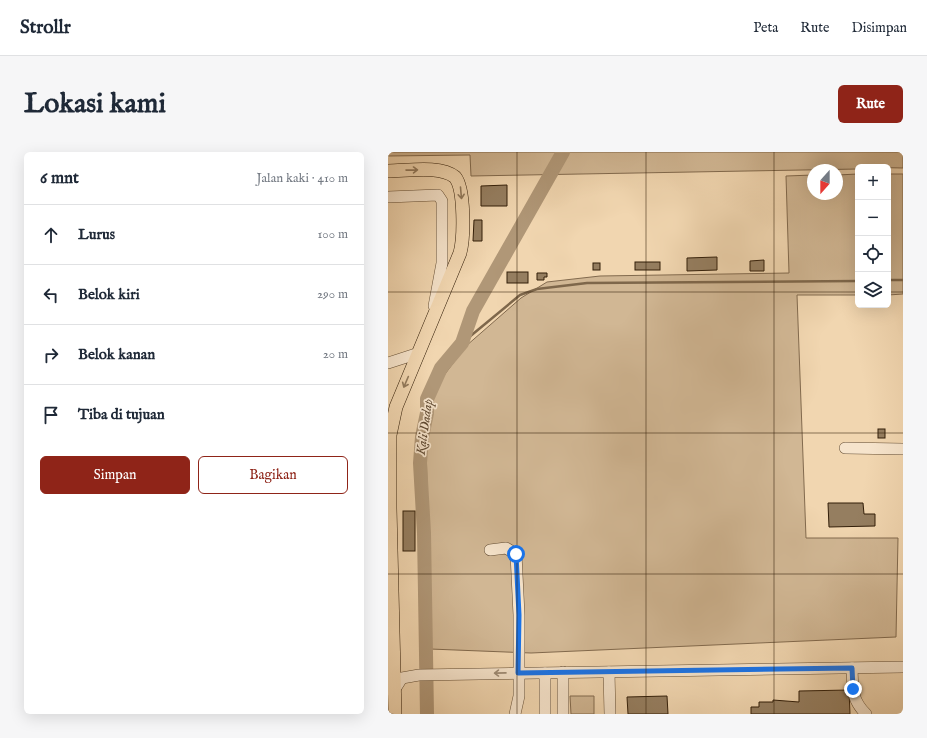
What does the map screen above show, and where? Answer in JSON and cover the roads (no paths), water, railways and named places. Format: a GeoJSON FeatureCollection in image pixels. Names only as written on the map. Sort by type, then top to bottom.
{"type":"FeatureCollection","features":[{"type":"Feature","properties":{"kind":"main road"},"geometry":{"type":"LineString","coordinates":[[388,171],[445,172],[455,177],[460,188],[462,244],[419,353],[394,411],[389,431],[391,639],[392,672],[395,689],[395,714]]}},
{"type":"Feature","properties":{"kind":"street"},"geometry":{"type":"LineString","coordinates":[[388,197],[438,195],[442,201],[442,264],[430,325]]}},
{"type":"Feature","properties":{"kind":"street"},"geometry":{"type":"LineString","coordinates":[[388,363],[419,353]]}},
{"type":"Feature","properties":{"kind":"street"},"geometry":{"type":"LineString","coordinates":[[846,448],[903,449]]}},
{"type":"Feature","properties":{"kind":"street"},"geometry":{"type":"LineString","coordinates":[[490,550],[506,548],[516,554],[519,615],[518,696],[515,714]]}},
{"type":"Feature","properties":{"kind":"street"},"geometry":{"type":"LineString","coordinates":[[395,689],[402,678],[437,674],[903,667]]}},
{"type":"Feature","properties":{"kind":"street"},"geometry":{"type":"LineString","coordinates":[[852,668],[854,697],[859,707],[866,714]]}},
{"type":"Feature","properties":{"kind":"street"},"geometry":{"type":"LineString","coordinates":[[562,672],[563,714]]}},
{"type":"Feature","properties":{"kind":"street"},"geometry":{"type":"LineString","coordinates":[[609,672],[610,714]]}},
{"type":"Feature","properties":{"kind":"street"},"geometry":{"type":"LineString","coordinates":[[545,673],[545,714]]}},
{"type":"Feature","properties":{"kind":"waterway","name":"Kali Dadap"},"geometry":{"type":"LineString","coordinates":[[427,714],[424,533],[420,463],[422,437],[427,413],[427,399],[441,368],[462,343],[473,311],[563,152]]}},
{"type":"Feature","properties":{"kind":"waterway"},"geometry":{"type":"LineString","coordinates":[[891,280],[903,280]]}},
{"type":"Feature","properties":{"kind":"waterway"},"geometry":{"type":"LineString","coordinates":[[462,343],[520,295],[537,289],[587,283],[855,281]]}}]}
